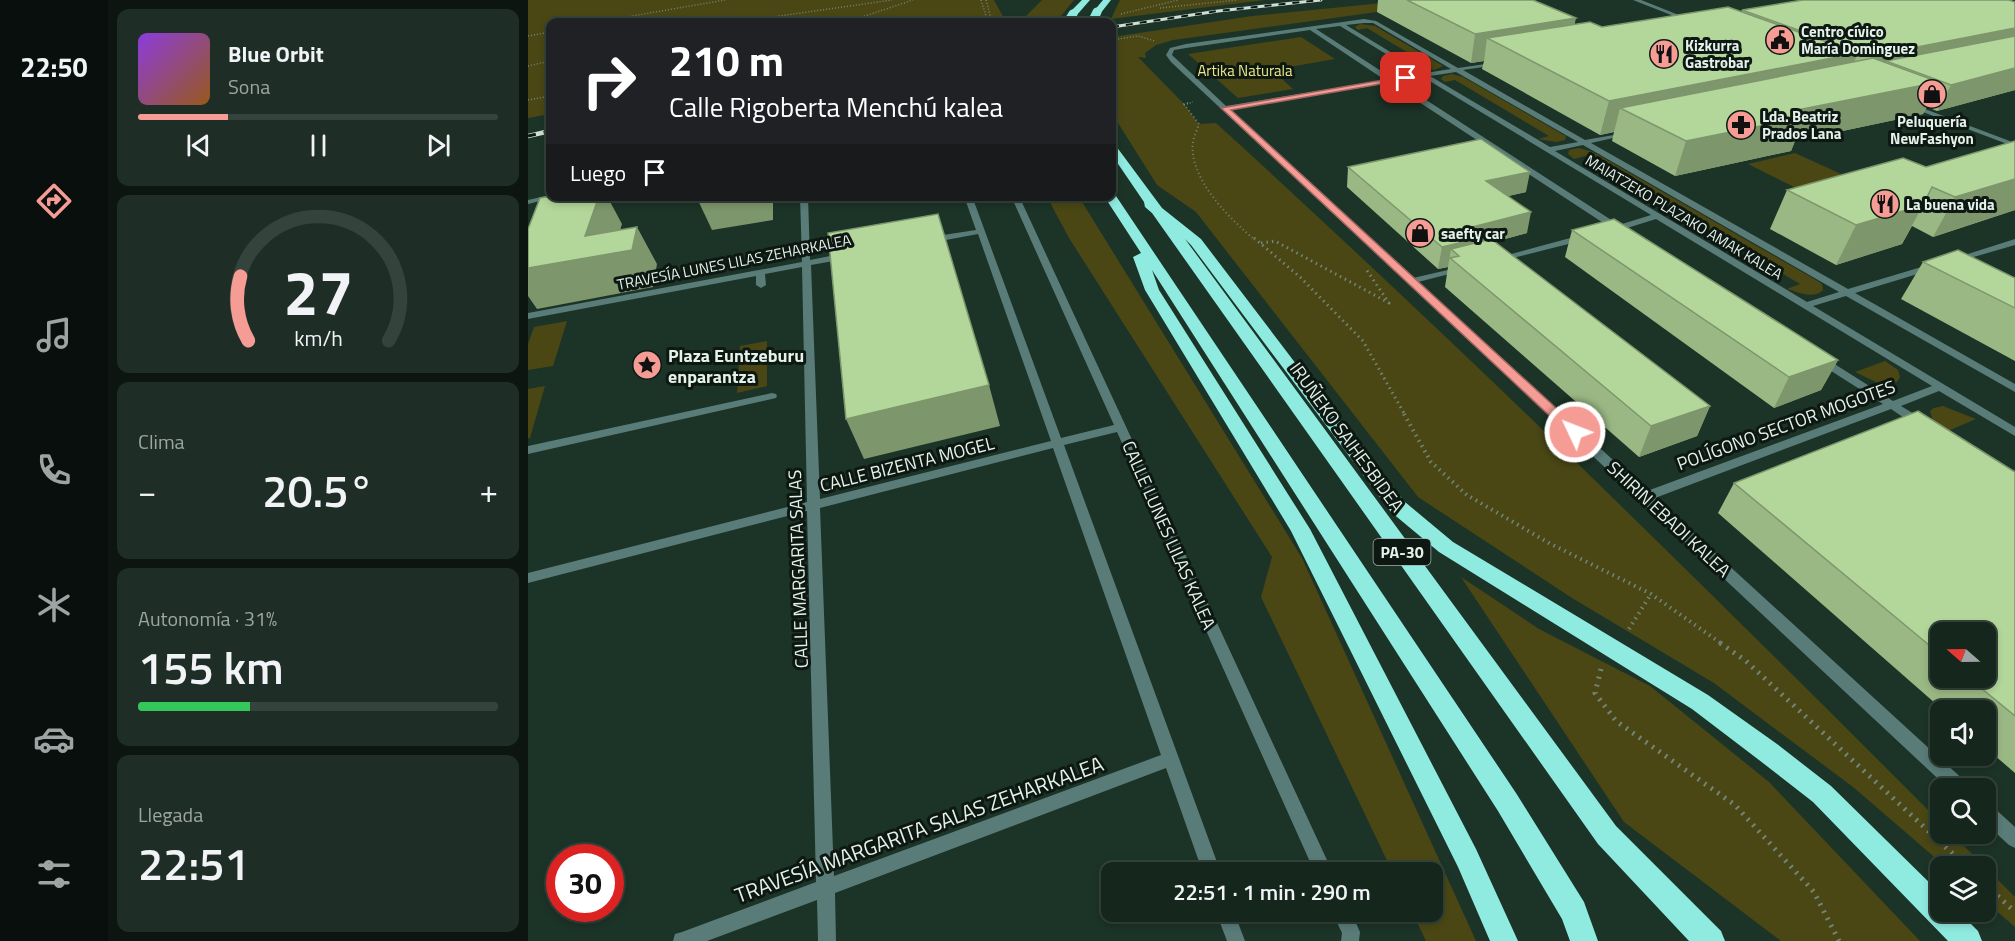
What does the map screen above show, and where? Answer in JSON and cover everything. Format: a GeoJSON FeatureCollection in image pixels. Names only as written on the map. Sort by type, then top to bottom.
{"type":"FeatureCollection","features":[{"type":"Feature","properties":{"kind":"highway"},"geometry":{"type":"LineString","coordinates":[[1071,18],[1086,0]]}},
{"type":"Feature","properties":{"kind":"highway"},"geometry":{"type":"LineString","coordinates":[[1094,18],[1107,0]]}},
{"type":"Feature","properties":{"kind":"highway","name":"IRUÑEKO SAIHESBIDEA"},"geometry":{"type":"LineString","coordinates":[[1116,154],[1149,204],[1607,835],[1711,941]]}},
{"type":"Feature","properties":{"kind":"highway","name":"PA-30"},"geometry":{"type":"LineString","coordinates":[[1113,201],[1507,802],[1574,912],[1584,941]]}},
{"type":"Feature","properties":{"kind":"highway"},"geometry":{"type":"LineString","coordinates":[[1149,204],[1196,242],[1398,507],[1446,547],[1700,702],[1822,794],[1968,941]]}},
{"type":"Feature","properties":{"kind":"highway"},"geometry":{"type":"LineString","coordinates":[[1127,225],[1152,290],[1305,539],[1467,858],[1504,941]]}},
{"type":"Feature","properties":{"kind":"street"},"geometry":{"type":"LineString","coordinates":[[1636,0],[1700,24]]}},
{"type":"Feature","properties":{"kind":"street","name":"MAIATZEKO PLAZAKO AMAK KALEA"},"geometry":{"type":"LineString","coordinates":[[1312,28],[1374,22],[2015,389]]}},
{"type":"Feature","properties":{"kind":"street","name":"MAIATZEKO PLAZAKO AMAK KALEA"},"geometry":{"type":"LineString","coordinates":[[1340,24],[2015,432]]}},
{"type":"Feature","properties":{"kind":"street"},"geometry":{"type":"LineString","coordinates":[[1312,28],[1628,235]]}},
{"type":"Feature","properties":{"kind":"street","name":"SHIRIN EBADI KALEA"},"geometry":{"type":"LineString","coordinates":[[1312,28],[1172,49],[1169,55],[1173,62],[1949,778]]}},
{"type":"Feature","properties":{"kind":"street"},"geometry":{"type":"LineString","coordinates":[[1225,108],[1504,61]]}},
{"type":"Feature","properties":{"kind":"street"},"geometry":{"type":"LineString","coordinates":[[1902,102],[2015,145]]}},
{"type":"Feature","properties":{"kind":"street"},"geometry":{"type":"LineString","coordinates":[[1548,150],[1635,132]]}},
{"type":"Feature","properties":{"kind":"street"},"geometry":{"type":"LineString","coordinates":[[528,202],[546,198]]}},
{"type":"Feature","properties":{"kind":"street","name":"CALLE MARGARITA SALAS"},"geometry":{"type":"LineString","coordinates":[[804,201],[827,941]]}},
{"type":"Feature","properties":{"kind":"street"},"geometry":{"type":"LineString","coordinates":[[970,201],[1208,862]]}},
{"type":"Feature","properties":{"kind":"street","name":"CALLE LUNES LILAS KALEA"},"geometry":{"type":"LineString","coordinates":[[1017,201],[1319,862]]}},
{"type":"Feature","properties":{"kind":"street"},"geometry":{"type":"LineString","coordinates":[[1606,231],[1657,216]]}},
{"type":"Feature","properties":{"kind":"street"},"geometry":{"type":"LineString","coordinates":[[923,242],[981,231]]}},
{"type":"Feature","properties":{"kind":"street"},"geometry":{"type":"LineString","coordinates":[[1492,260],[1595,234]]}},
{"type":"Feature","properties":{"kind":"street"},"geometry":{"type":"LineString","coordinates":[[1806,305],[2015,242]]}},
{"type":"Feature","properties":{"kind":"street","name":"TRAVESÍA LUNES LILAS ZEHARKALEA"},"geometry":{"type":"LineString","coordinates":[[528,316],[853,255]]}},
{"type":"Feature","properties":{"kind":"street"},"geometry":{"type":"LineString","coordinates":[[1411,281],[1469,266]]}},
{"type":"Feature","properties":{"kind":"street"},"geometry":{"type":"LineString","coordinates":[[760,273],[761,285]]}},
{"type":"Feature","properties":{"kind":"street"},"geometry":{"type":"LineString","coordinates":[[579,319],[583,306]]}},
{"type":"Feature","properties":{"kind":"street"},"geometry":{"type":"LineString","coordinates":[[1813,354],[1930,430]]}},
{"type":"Feature","properties":{"kind":"street","name":"POLÍGONO SECTOR MOGOTES"},"geometry":{"type":"LineString","coordinates":[[1645,497],[1940,387]]}},
{"type":"Feature","properties":{"kind":"street"},"geometry":{"type":"LineString","coordinates":[[528,450],[772,396]]}},
{"type":"Feature","properties":{"kind":"street"},"geometry":{"type":"LineString","coordinates":[[634,427],[637,414]]}},
{"type":"Feature","properties":{"kind":"street","name":"CALLE BIZENTA MOGEL"},"geometry":{"type":"LineString","coordinates":[[528,579],[1120,427]]}},
{"type":"Feature","properties":{"kind":"street","name":"TRAVESÍA MARGARITA SALAS ZEHARKALEA"},"geometry":{"type":"LineString","coordinates":[[682,941],[1171,759]]}},
{"type":"Feature","properties":{"kind":"street"},"geometry":{"type":"LineString","coordinates":[[1996,821],[2015,839]]}},
{"type":"Feature","properties":{"kind":"street"},"geometry":{"type":"LineString","coordinates":[[1229,922],[1236,941]]}},
{"type":"Feature","properties":{"kind":"street"},"geometry":{"type":"LineString","coordinates":[[1346,922],[1351,932],[1350,941]]}},
{"type":"Feature","properties":{"kind":"path"},"geometry":{"type":"LineString","coordinates":[[620,18],[725,0]]}},
{"type":"Feature","properties":{"kind":"path"},"geometry":{"type":"LineString","coordinates":[[759,18],[884,0]]}},
{"type":"Feature","properties":{"kind":"path"},"geometry":{"type":"LineString","coordinates":[[765,18],[892,0]]}},
{"type":"Feature","properties":{"kind":"path"},"geometry":{"type":"LineString","coordinates":[[857,18],[913,0]]}},
{"type":"Feature","properties":{"kind":"path"},"geometry":{"type":"LineString","coordinates":[[981,0],[987,18]]}},
{"type":"Feature","properties":{"kind":"path"},"geometry":{"type":"LineString","coordinates":[[986,0],[991,18]]}},
{"type":"Feature","properties":{"kind":"path"},"geometry":{"type":"LineString","coordinates":[[1157,8],[1237,0]]}},
{"type":"Feature","properties":{"kind":"path"},"geometry":{"type":"LineString","coordinates":[[528,36],[546,33]]}},
{"type":"Feature","properties":{"kind":"path"},"geometry":{"type":"LineString","coordinates":[[1116,39],[1138,36],[1159,42]]}},
{"type":"Feature","properties":{"kind":"path"},"geometry":{"type":"LineString","coordinates":[[528,65],[546,61]]}},
{"type":"Feature","properties":{"kind":"path"},"geometry":{"type":"LineString","coordinates":[[528,100],[546,97]]}},
{"type":"Feature","properties":{"kind":"path"},"geometry":{"type":"LineString","coordinates":[[1196,102],[1184,104],[1199,124],[1193,142],[1194,161],[1208,191],[1260,243],[1300,277],[1363,341],[1431,462],[1467,495],[1550,543],[1651,594],[1746,661],[1955,856]]}},
{"type":"Feature","properties":{"kind":"path"},"geometry":{"type":"LineString","coordinates":[[1260,243],[1275,241],[1389,303],[1364,266]]}},
{"type":"Feature","properties":{"kind":"path"},"geometry":{"type":"LineString","coordinates":[[1651,594],[1602,664],[1595,693],[1616,721],[1735,806],[1814,892],[1839,941]]}},
{"type":"Feature","properties":{"kind":"path"},"geometry":{"type":"LineString","coordinates":[[1996,894],[2015,912]]}},
{"type":"Feature","properties":{"kind":"green space"},"geometry":{"type":"Polygon","coordinates":[[[528,0],[994,0],[1004,18],[546,18],[546,115],[528,118],[528,0]]]}},
{"type":"Feature","properties":{"kind":"green space"},"geometry":{"type":"Polygon","coordinates":[[[1042,0],[1074,0],[1059,18],[1024,18],[1042,0]]]}},
{"type":"Feature","properties":{"kind":"green space"},"geometry":{"type":"Polygon","coordinates":[[[1120,0],[1265,0],[1116,18],[1111,18],[1120,0]]]}},
{"type":"Feature","properties":{"kind":"green space"},"geometry":{"type":"Polygon","coordinates":[[[1412,0],[1531,0],[1377,12],[1173,40],[1156,45],[1145,53],[1146,58],[1138,57],[1184,104],[1199,124],[1216,123],[1401,294],[1763,645],[1930,812],[1930,844],[1962,844],[1974,856],[1933,856],[1853,787],[1714,683],[1572,598],[1418,497],[1196,212],[1157,185],[1116,117],[1116,33],[1119,36],[1252,16],[1412,0]]]}},
{"type":"Feature","properties":{"kind":"green space"},"geometry":{"type":"Polygon","coordinates":[[[1360,24],[1375,26],[1443,66],[1434,70],[1419,68],[1428,65],[1367,28],[1358,30],[1355,27],[1360,24]]]}},
{"type":"Feature","properties":{"kind":"green space","name":"Artika Naturala"},"geometry":{"type":"Polygon","coordinates":[[[1301,37],[1335,59],[1272,70],[1293,89],[1238,98],[1188,54],[1301,37]]]}},
{"type":"Feature","properties":{"kind":"green space"},"geometry":{"type":"Polygon","coordinates":[[[1452,74],[1463,77],[1566,136],[1565,140],[1556,142],[1538,139],[1549,136],[1455,80],[1445,82],[1441,79],[1443,76],[1452,74]]]}},
{"type":"Feature","properties":{"kind":"green space"},"geometry":{"type":"Polygon","coordinates":[[[1579,148],[1593,152],[1816,280],[1822,284],[1823,290],[1810,295],[1787,289],[1800,284],[1585,156],[1574,159],[1568,154],[1569,150],[1579,148]]]}},
{"type":"Feature","properties":{"kind":"green space"},"geometry":{"type":"Polygon","coordinates":[[[1795,153],[1883,193],[1834,207],[1748,164],[1795,153]]]}},
{"type":"Feature","properties":{"kind":"green space"},"geometry":{"type":"Polygon","coordinates":[[[1049,201],[1081,201],[1302,558],[1440,862],[1388,862],[1261,597],[1272,557],[1069,238],[1049,201]]]}},
{"type":"Feature","properties":{"kind":"green space"},"geometry":{"type":"Polygon","coordinates":[[[567,321],[553,366],[528,370],[528,344],[534,327],[567,321]]]}},
{"type":"Feature","properties":{"kind":"green space"},"geometry":{"type":"Polygon","coordinates":[[[767,341],[767,386],[737,393],[740,346],[767,341]]]}},
{"type":"Feature","properties":{"kind":"green space"},"geometry":{"type":"Polygon","coordinates":[[[1885,361],[1898,370],[1900,377],[1897,382],[1878,383],[1855,372],[1885,361]]]}},
{"type":"Feature","properties":{"kind":"green space"},"geometry":{"type":"Polygon","coordinates":[[[545,386],[530,438],[528,438],[528,389],[545,386]]]}},
{"type":"Feature","properties":{"kind":"green space"},"geometry":{"type":"Polygon","coordinates":[[[1943,406],[1976,419],[1948,431],[1933,421],[1930,411],[1943,406]]]}},
{"type":"Feature","properties":{"kind":"green space"},"geometry":{"type":"Polygon","coordinates":[[[1461,577],[1539,629],[1650,686],[1769,782],[1920,941],[1781,941],[1624,822],[1461,577]]]}},
{"type":"Feature","properties":{"kind":"green space"},"geometry":{"type":"Polygon","coordinates":[[[1443,868],[1476,941],[1426,941],[1417,922],[1443,922],[1443,868]]]}},
{"type":"Feature","properties":{"kind":"green space"},"geometry":{"type":"Polygon","coordinates":[[[1996,878],[2015,897],[2015,927],[1996,911],[1996,878]]]}},
{"type":"Feature","properties":{"kind":"building"},"geometry":{"type":"Polygon","coordinates":[[[1407,0],[1533,0],[1576,18],[1475,34],[1407,0]]]}},
{"type":"Feature","properties":{"kind":"building"},"geometry":{"type":"Polygon","coordinates":[[[1803,0],[2009,0],[2015,2],[2015,28],[1871,56],[1742,10],[1803,0]]]}},
{"type":"Feature","properties":{"kind":"building"},"geometry":{"type":"Polygon","coordinates":[[[1728,7],[1858,53],[1609,101],[1487,38],[1590,22],[1602,27],[1728,7]]]}},
{"type":"Feature","properties":{"kind":"building"},"geometry":{"type":"Polygon","coordinates":[[[2015,36],[2015,68],[1951,85],[1886,61],[2015,36]]]}},
{"type":"Feature","properties":{"kind":"building"},"geometry":{"type":"Polygon","coordinates":[[[1873,58],[1939,82],[1792,111],[1805,117],[1686,141],[1620,108],[1873,58]]]}},
{"type":"Feature","properties":{"kind":"building"},"geometry":{"type":"Polygon","coordinates":[[[1481,139],[1530,172],[1486,181],[1531,212],[1468,228],[1480,238],[1442,247],[1348,167],[1481,139]]]}},
{"type":"Feature","properties":{"kind":"building"},"geometry":{"type":"Polygon","coordinates":[[[2015,141],[2015,179],[1955,197],[1932,187],[1923,205],[1856,225],[1787,190],[1903,158],[1926,167],[2015,141]]]}},
{"type":"Feature","properties":{"kind":"building"},"geometry":{"type":"Polygon","coordinates":[[[546,197],[546,201],[597,201],[585,236],[637,227],[632,250],[528,268],[528,229],[540,198],[546,197]]]}},
{"type":"Feature","properties":{"kind":"building"},"geometry":{"type":"Polygon","coordinates":[[[938,214],[989,385],[846,419],[828,233],[938,214]]]}},
{"type":"Feature","properties":{"kind":"building"},"geometry":{"type":"Polygon","coordinates":[[[1614,219],[1838,360],[1789,377],[1572,230],[1614,219]]]}},
{"type":"Feature","properties":{"kind":"building"},"geometry":{"type":"Polygon","coordinates":[[[1491,239],[1710,406],[1651,426],[1450,258],[1459,256],[1451,249],[1491,239]]]}},
{"type":"Feature","properties":{"kind":"building"},"geometry":{"type":"Polygon","coordinates":[[[1958,250],[2015,278],[2015,308],[1923,262],[1958,250]]]}},
{"type":"Feature","properties":{"kind":"building"},"geometry":{"type":"Polygon","coordinates":[[[1918,411],[2015,472],[2015,716],[1981,688],[1996,688],[1996,622],[1930,622],[1930,646],[1734,483],[1918,411]]]}},
{"type":"Feature","properties":{"kind":"railway"},"geometry":{"type":"LineString","coordinates":[[1116,26],[1218,11],[1321,0]]}},
{"type":"Feature","properties":{"kind":"railway"},"geometry":{"type":"LineString","coordinates":[[528,136],[546,132]]}},
{"type":"Feature","properties":{"kind":"place","name":"Centro cívico María Dominguez"},"geometry":{"type":"Point","coordinates":[1780,40]}},
{"type":"Feature","properties":{"kind":"place","name":"Kizkurra Gastrobar"},"geometry":{"type":"Point","coordinates":[1664,54]}},
{"type":"Feature","properties":{"kind":"place","name":"Peluquería NewFashyon"},"geometry":{"type":"Point","coordinates":[1932,94]}},
{"type":"Feature","properties":{"kind":"place","name":"Lda. Beatriz Prados Lana"},"geometry":{"type":"Point","coordinates":[1741,125]}},
{"type":"Feature","properties":{"kind":"place","name":"La buena vida"},"geometry":{"type":"Point","coordinates":[1885,204]}},
{"type":"Feature","properties":{"kind":"place","name":"saefty car"},"geometry":{"type":"Point","coordinates":[1420,233]}},
{"type":"Feature","properties":{"kind":"place","name":"Plaza Euntzeburu enparantza"},"geometry":{"type":"Point","coordinates":[647,365]}},
{"type":"Feature","properties":{"kind":"route"},"geometry":{"type":"LineString","coordinates":[[1406,78],[1225,108],[1575,432]]}}]}
